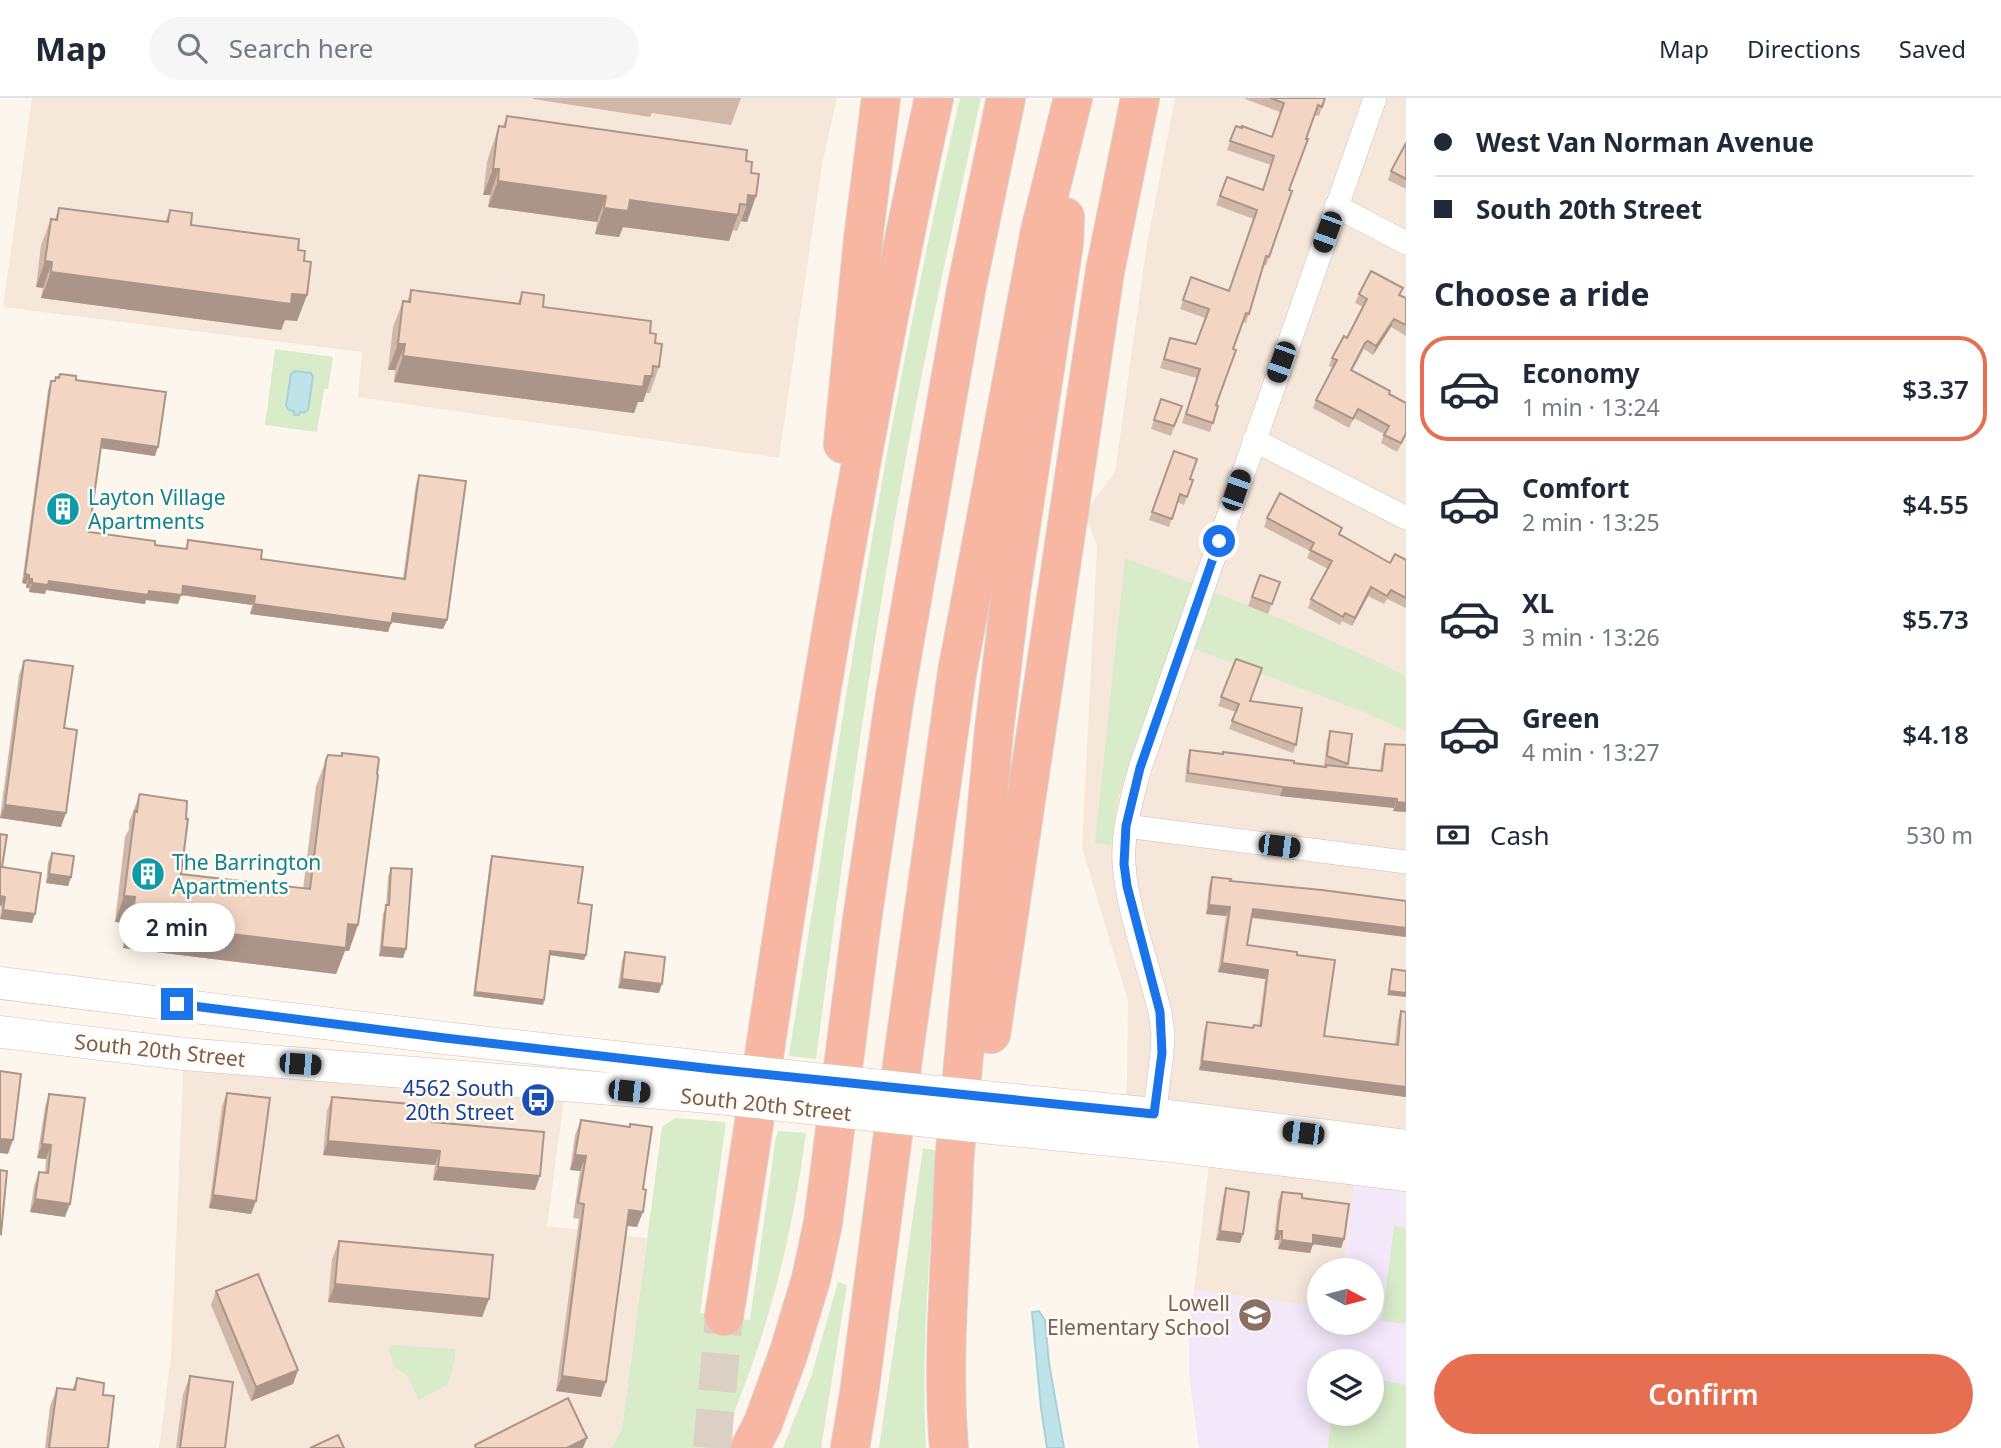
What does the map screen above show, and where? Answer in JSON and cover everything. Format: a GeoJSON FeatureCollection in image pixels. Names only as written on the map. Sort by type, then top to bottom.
{"type":"FeatureCollection","features":[{"type":"Feature","properties":{"kind":"highway"},"geometry":{"type":"LineString","coordinates":[[837,607],[823,583],[843,446],[864,226],[881,98]]}},
{"type":"Feature","properties":{"kind":"highway"},"geometry":{"type":"LineString","coordinates":[[724,1317],[786,910],[858,481],[934,98]]}},
{"type":"Feature","properties":{"kind":"highway"},"geometry":{"type":"LineString","coordinates":[[750,1448],[789,1352],[811,1279],[822,1223],[897,683],[965,290],[1006,98]]}},
{"type":"Feature","properties":{"kind":"highway"},"geometry":{"type":"LineString","coordinates":[[953,1228],[971,1163],[1105,271],[1140,98]]}},
{"type":"Feature","properties":{"kind":"highway"},"geometry":{"type":"LineString","coordinates":[[949,1448],[946,1409],[946,1317],[953,1228],[954,1163],[996,718],[1011,591],[1064,243],[1069,114]]}},
{"type":"Feature","properties":{"kind":"highway"},"geometry":{"type":"LineString","coordinates":[[850,1448],[957,673],[1037,244],[1069,114]]}},
{"type":"Feature","properties":{"kind":"street"},"geometry":{"type":"LineString","coordinates":[[1152,1129],[1163,1033],[1127,886],[1124,864],[1126,826],[1140,768],[1375,98]]}},
{"type":"Feature","properties":{"kind":"street"},"geometry":{"type":"LineString","coordinates":[[1336,206],[1406,243]]}},
{"type":"Feature","properties":{"kind":"street"},"geometry":{"type":"LineString","coordinates":[[1254,440],[1406,518]]}},
{"type":"Feature","properties":{"kind":"street"},"geometry":{"type":"LineString","coordinates":[[1126,826],[1406,862]]}},
{"type":"Feature","properties":{"kind":"street","name":"South 20th Street"},"geometry":{"type":"LineString","coordinates":[[0,983],[561,1050],[711,1083],[1152,1129],[1406,1146]]}},
{"type":"Feature","properties":{"kind":"street","name":"South 20th Street"},"geometry":{"type":"LineString","coordinates":[[0,1032],[184,1054],[558,1084],[711,1083]]}},
{"type":"Feature","properties":{"kind":"street"},"geometry":{"type":"LineString","coordinates":[[558,1084],[561,1050]]}},
{"type":"Feature","properties":{"kind":"street","name":"South 20th Street"},"geometry":{"type":"LineString","coordinates":[[1152,1129],[1406,1175]]}},
{"type":"Feature","properties":{"kind":"shaded area"},"geometry":{"type":"Polygon","coordinates":[[[32,98],[837,98],[822,165],[779,458],[358,397],[362,352],[3,307],[32,98]]]}},
{"type":"Feature","properties":{"kind":"shaded area"},"geometry":{"type":"Polygon","coordinates":[[[1175,98],[1406,98],[1406,1146],[1124,1111],[1128,1001],[1082,848],[1097,545],[1087,520],[1090,505],[1115,472],[1147,243],[1175,98]]]}},
{"type":"Feature","properties":{"kind":"shaded area"},"geometry":{"type":"Polygon","coordinates":[[[184,1054],[566,1085],[547,1226],[647,1238],[622,1428],[612,1448],[159,1448],[171,1356],[184,1054]]]}},
{"type":"Feature","properties":{"kind":"shaded area"},"geometry":{"type":"Polygon","coordinates":[[[1209,1164],[1355,1181],[1345,1258],[1307,1258],[1307,1305],[1194,1290],[1209,1164]]]}},
{"type":"Feature","properties":{"kind":"shaded area","name":"Lowell Elementary School"},"geometry":{"type":"Polygon","coordinates":[[[1355,1181],[1406,1188],[1406,1448],[1199,1448],[1189,1375],[1189,1334],[1194,1290],[1307,1305],[1307,1335],[1384,1335],[1384,1258],[1345,1258],[1355,1181]]]}},
{"type":"Feature","properties":{"kind":"green space"},"geometry":{"type":"Polygon","coordinates":[[[960,98],[981,98],[904,466],[863,721],[816,1059],[789,1056],[885,466],[920,282],[960,98]]]}},
{"type":"Feature","properties":{"kind":"green space"},"geometry":{"type":"Polygon","coordinates":[[[275,349],[333,357],[328,389],[324,389],[317,432],[265,425],[275,349]]]}},
{"type":"Feature","properties":{"kind":"green space"},"geometry":{"type":"Polygon","coordinates":[[[1125,558],[1302,628],[1406,676],[1406,731],[1364,712],[1173,641],[1118,797],[1111,845],[1095,843],[1125,558]]]}},
{"type":"Feature","properties":{"kind":"green space"},"geometry":{"type":"Polygon","coordinates":[[[675,1118],[726,1122],[700,1313],[750,1320],[778,1131],[806,1133],[793,1215],[763,1332],[719,1448],[612,1448],[622,1428],[662,1127],[675,1118]]]}},
{"type":"Feature","properties":{"kind":"green space"},"geometry":{"type":"Polygon","coordinates":[[[923,1148],[939,1151],[927,1299],[926,1448],[879,1448],[923,1148]]]}},
{"type":"Feature","properties":{"kind":"green space"},"geometry":{"type":"Polygon","coordinates":[[[1394,1226],[1406,1228],[1406,1324],[1384,1321],[1394,1226]]]}},
{"type":"Feature","properties":{"kind":"green space"},"geometry":{"type":"Polygon","coordinates":[[[838,1282],[847,1285],[821,1448],[783,1448],[811,1377],[838,1282]]]}},
{"type":"Feature","properties":{"kind":"green space"},"geometry":{"type":"Polygon","coordinates":[[[390,1345],[455,1349],[448,1384],[419,1400],[408,1376],[395,1367],[389,1352],[390,1345]]]}},
{"type":"Feature","properties":{"kind":"green space"},"geometry":{"type":"Polygon","coordinates":[[[1384,1380],[1406,1385],[1406,1448],[1328,1448],[1331,1426],[1384,1426],[1384,1380]]]}},
{"type":"Feature","properties":{"kind":"water"},"geometry":{"type":"Polygon","coordinates":[[[295,371],[311,373],[313,377],[308,410],[300,412],[299,415],[294,415],[294,411],[286,406],[291,374],[295,371]]]}},
{"type":"Feature","properties":{"kind":"water"},"geometry":{"type":"Polygon","coordinates":[[[1039,1311],[1045,1320],[1049,1363],[1064,1448],[1047,1448],[1032,1312],[1039,1311]]]}},
{"type":"Feature","properties":{"kind":"building"},"geometry":{"type":"Polygon","coordinates":[[[1270,98],[1325,98],[1322,107],[1318,105],[1289,190],[1292,191],[1269,257],[1266,256],[1249,314],[1246,313],[1233,349],[1236,350],[1216,405],[1218,406],[1213,423],[1186,414],[1200,369],[1164,359],[1170,338],[1196,344],[1209,309],[1183,300],[1191,277],[1229,291],[1257,210],[1220,196],[1227,177],[1263,190],[1274,156],[1230,141],[1236,126],[1272,137],[1284,103],[1270,98]]]}},
{"type":"Feature","properties":{"kind":"building"},"geometry":{"type":"Polygon","coordinates":[[[507,116],[747,150],[746,161],[752,162],[751,173],[759,174],[756,196],[748,195],[747,205],[740,204],[738,215],[630,200],[628,211],[604,208],[606,196],[498,181],[499,169],[493,169],[497,136],[499,126],[505,127],[507,116]]]}},
{"type":"Feature","properties":{"kind":"building"},"geometry":{"type":"Polygon","coordinates":[[[1406,143],[1406,179],[1391,171],[1406,143]]]}},
{"type":"Feature","properties":{"kind":"building"},"geometry":{"type":"Polygon","coordinates":[[[59,208],[168,222],[170,210],[192,213],[191,225],[299,239],[298,250],[305,251],[304,261],[311,262],[307,295],[292,294],[291,304],[51,272],[52,262],[45,261],[51,219],[57,220],[59,208]]]}},
{"type":"Feature","properties":{"kind":"building"},"geometry":{"type":"Polygon","coordinates":[[[1371,271],[1403,288],[1399,295],[1406,298],[1406,325],[1394,319],[1376,346],[1368,341],[1365,343],[1351,370],[1406,403],[1406,433],[1401,443],[1384,435],[1389,426],[1358,409],[1353,419],[1316,400],[1337,360],[1332,358],[1344,336],[1347,338],[1367,299],[1359,294],[1371,271]]]}},
{"type":"Feature","properties":{"kind":"building"},"geometry":{"type":"Polygon","coordinates":[[[411,290],[520,304],[522,292],[544,295],[543,307],[651,321],[650,333],[656,334],[655,343],[662,344],[659,367],[653,366],[652,376],[645,376],[643,387],[403,356],[405,344],[398,344],[403,301],[410,302],[411,290]]]}},
{"type":"Feature","properties":{"kind":"building","name":"Layton Village Apartments"},"geometry":{"type":"Polygon","coordinates":[[[60,374],[76,376],[76,380],[166,392],[158,447],[102,439],[89,532],[155,541],[155,545],[187,549],[188,540],[262,550],[261,559],[405,579],[419,475],[466,481],[447,620],[393,613],[391,623],[254,604],[255,596],[183,586],[182,595],[149,591],[148,595],[49,581],[48,585],[32,583],[29,575],[25,574],[51,381],[59,378],[60,374]]]}},
{"type":"Feature","properties":{"kind":"building"},"geometry":{"type":"Polygon","coordinates":[[[1161,399],[1182,406],[1174,426],[1154,420],[1161,399]]]}},
{"type":"Feature","properties":{"kind":"building"},"geometry":{"type":"Polygon","coordinates":[[[1174,451],[1197,459],[1187,497],[1180,494],[1172,519],[1152,512],[1174,451]]]}},
{"type":"Feature","properties":{"kind":"building"},"geometry":{"type":"Polygon","coordinates":[[[1280,493],[1342,528],[1339,534],[1390,563],[1395,554],[1406,560],[1406,598],[1391,590],[1387,596],[1371,587],[1355,618],[1345,613],[1343,617],[1311,599],[1332,561],[1310,550],[1314,543],[1267,518],[1280,493]]]}},
{"type":"Feature","properties":{"kind":"building"},"geometry":{"type":"Polygon","coordinates":[[[1260,575],[1280,582],[1272,604],[1252,597],[1260,575]]]}},
{"type":"Feature","properties":{"kind":"building"},"geometry":{"type":"Polygon","coordinates":[[[1236,659],[1262,668],[1250,701],[1302,708],[1296,745],[1232,721],[1239,704],[1221,697],[1236,659]]]}},
{"type":"Feature","properties":{"kind":"building"},"geometry":{"type":"Polygon","coordinates":[[[24,661],[73,666],[64,728],[77,730],[66,813],[5,805],[24,661]]]}},
{"type":"Feature","properties":{"kind":"building"},"geometry":{"type":"Polygon","coordinates":[[[1330,731],[1352,734],[1348,764],[1327,756],[1330,731]]]}},
{"type":"Feature","properties":{"kind":"building"},"geometry":{"type":"Polygon","coordinates":[[[1385,744],[1406,745],[1406,803],[1397,802],[1397,799],[1283,787],[1188,773],[1190,750],[1223,752],[1326,767],[1382,771],[1385,744]]]}},
{"type":"Feature","properties":{"kind":"building","name":"The Barrington Apartments"},"geometry":{"type":"Polygon","coordinates":[[[342,753],[379,759],[358,925],[348,924],[346,948],[132,922],[135,897],[124,896],[135,811],[137,812],[140,794],[187,801],[188,819],[181,874],[310,889],[326,760],[328,755],[342,756],[342,753]]]}},
{"type":"Feature","properties":{"kind":"building"},"geometry":{"type":"Polygon","coordinates":[[[0,834],[7,835],[2,867],[41,873],[35,914],[3,910],[5,897],[0,896],[0,834]]]}},
{"type":"Feature","properties":{"kind":"building"},"geometry":{"type":"Polygon","coordinates":[[[52,853],[74,856],[71,877],[49,874],[52,853]]]}},
{"type":"Feature","properties":{"kind":"building"},"geometry":{"type":"Polygon","coordinates":[[[492,856],[583,867],[578,903],[592,905],[586,955],[550,951],[544,1000],[475,992],[492,856]]]}},
{"type":"Feature","properties":{"kind":"building"},"geometry":{"type":"Polygon","coordinates":[[[391,868],[412,869],[406,949],[382,947],[386,905],[389,905],[391,868]]]}},
{"type":"Feature","properties":{"kind":"building"},"geometry":{"type":"Polygon","coordinates":[[[1212,877],[1406,901],[1406,928],[1253,909],[1247,945],[1335,960],[1324,1036],[1398,1045],[1401,1011],[1406,1012],[1406,1087],[1202,1061],[1207,1022],[1253,1028],[1254,1025],[1261,1026],[1268,970],[1222,963],[1230,907],[1209,905],[1212,877]]]}},
{"type":"Feature","properties":{"kind":"building"},"geometry":{"type":"Polygon","coordinates":[[[625,952],[665,957],[662,984],[622,979],[625,952]]]}},
{"type":"Feature","properties":{"kind":"building"},"geometry":{"type":"Polygon","coordinates":[[[1392,969],[1406,971],[1406,993],[1389,991],[1392,969]]]}},
{"type":"Feature","properties":{"kind":"building"},"geometry":{"type":"Polygon","coordinates":[[[0,1071],[21,1074],[13,1140],[0,1139],[0,1071]]]}},
{"type":"Feature","properties":{"kind":"building"},"geometry":{"type":"Polygon","coordinates":[[[227,1093],[270,1098],[256,1201],[213,1195],[227,1093]]]}},
{"type":"Feature","properties":{"kind":"building"},"geometry":{"type":"Polygon","coordinates":[[[49,1094],[85,1098],[70,1204],[35,1199],[39,1172],[48,1173],[51,1145],[42,1144],[49,1094]]]}},
{"type":"Feature","properties":{"kind":"building"},"geometry":{"type":"Polygon","coordinates":[[[332,1097],[433,1106],[432,1122],[544,1132],[540,1176],[438,1167],[440,1151],[328,1141],[332,1097]]]}},
{"type":"Feature","properties":{"kind":"building"},"geometry":{"type":"Polygon","coordinates":[[[581,1120],[630,1127],[630,1124],[652,1127],[643,1189],[646,1190],[643,1212],[629,1210],[606,1382],[562,1376],[584,1204],[578,1203],[586,1156],[575,1155],[581,1120]]]}},
{"type":"Feature","properties":{"kind":"building"},"geometry":{"type":"Polygon","coordinates":[[[0,1170],[7,1171],[1,1234],[0,1233],[0,1170]]]}},
{"type":"Feature","properties":{"kind":"building"},"geometry":{"type":"Polygon","coordinates":[[[1226,1188],[1249,1192],[1243,1234],[1220,1231],[1226,1188]]]}},
{"type":"Feature","properties":{"kind":"building"},"geometry":{"type":"Polygon","coordinates":[[[1282,1192],[1302,1194],[1302,1198],[1349,1204],[1344,1239],[1313,1235],[1313,1244],[1282,1240],[1282,1231],[1277,1231],[1282,1192]]]}},
{"type":"Feature","properties":{"kind":"building"},"geometry":{"type":"Polygon","coordinates":[[[339,1241],[493,1255],[489,1299],[335,1284],[339,1241]]]}},
{"type":"Feature","properties":{"kind":"building"},"geometry":{"type":"Polygon","coordinates":[[[258,1274],[298,1370],[256,1387],[216,1291],[258,1274]]]}},
{"type":"Feature","properties":{"kind":"building"},"geometry":{"type":"Polygon","coordinates":[[[190,1376],[233,1382],[225,1448],[180,1448],[190,1376]]]}},
{"type":"Feature","properties":{"kind":"building"},"geometry":{"type":"Polygon","coordinates":[[[77,1378],[104,1383],[103,1395],[114,1396],[108,1448],[49,1448],[57,1388],[75,1390],[77,1378]]]}},
{"type":"Feature","properties":{"kind":"building"},"geometry":{"type":"Polygon","coordinates":[[[568,1398],[587,1438],[567,1448],[476,1448],[475,1445],[568,1398]]]}},
{"type":"Feature","properties":{"kind":"building"},"geometry":{"type":"Polygon","coordinates":[[[338,1435],[344,1448],[310,1448],[338,1435]]]}},
{"type":"Feature","properties":{"kind":"tunnel"},"geometry":{"type":"LineString","coordinates":[[712,1448],[724,1316]]}},
{"type":"Feature","properties":{"kind":"place","name":"Layton Village Apartments"},"geometry":{"type":"Point","coordinates":[63,509]}},
{"type":"Feature","properties":{"kind":"place","name":"The Barrington Apartments"},"geometry":{"type":"Point","coordinates":[148,874]}},
{"type":"Feature","properties":{"kind":"place","name":"4562 South 20th Street"},"geometry":{"type":"Point","coordinates":[538,1100]}},
{"type":"Feature","properties":{"kind":"place","name":"Lowell Elementary School"},"geometry":{"type":"Point","coordinates":[1255,1315]}},
{"type":"Feature","properties":{"kind":"route"},"geometry":{"type":"LineString","coordinates":[[177,1004],[713,1069],[1154,1114],[1163,1033],[1127,886],[1124,843],[1140,768],[1219,541]]}}]}
